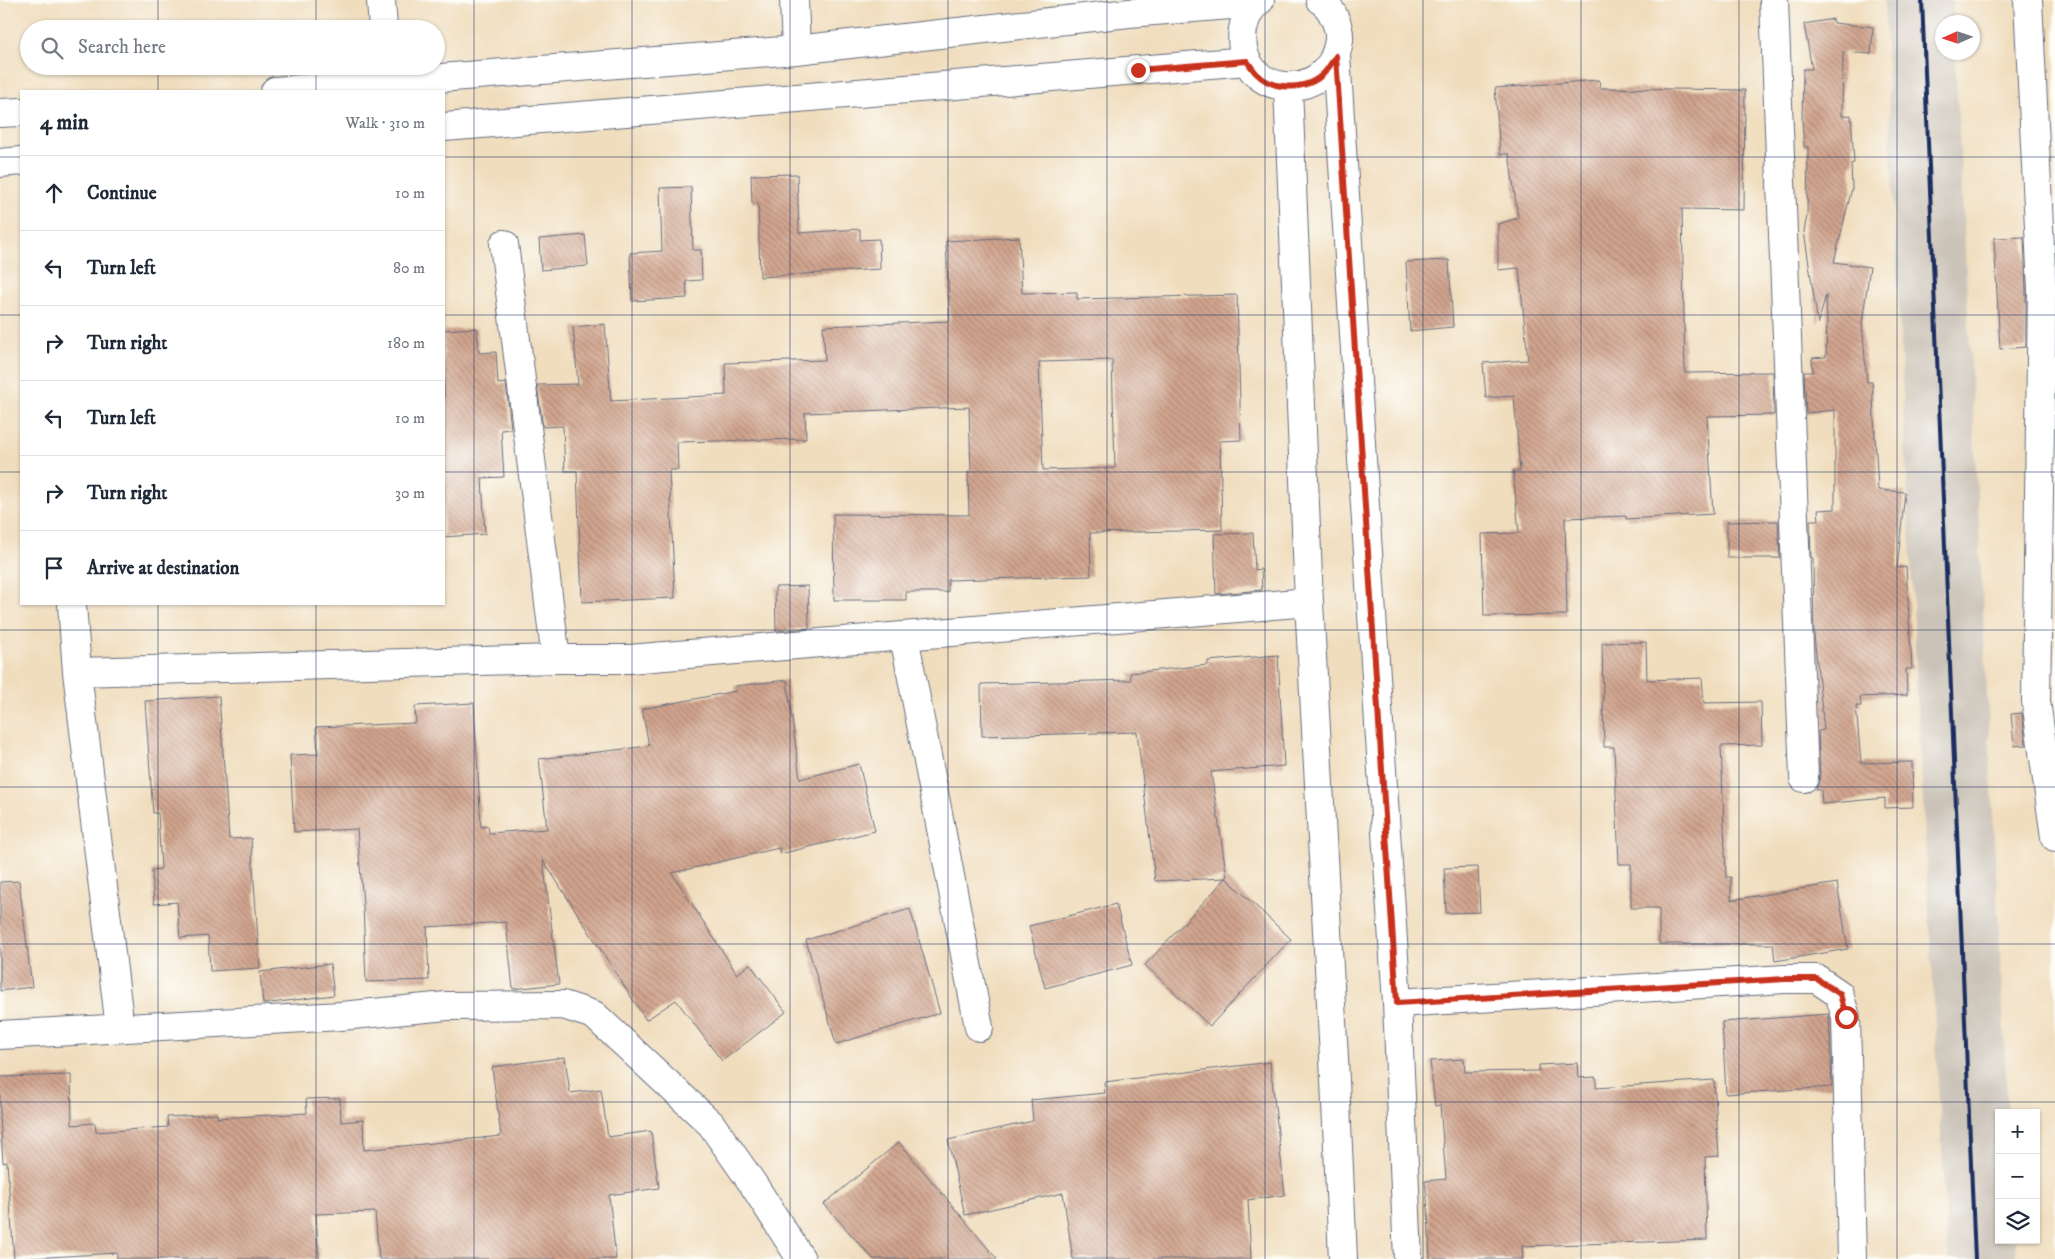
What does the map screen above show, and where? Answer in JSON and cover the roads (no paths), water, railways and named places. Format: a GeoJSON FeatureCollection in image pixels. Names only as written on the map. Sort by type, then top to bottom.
{"type":"FeatureCollection","features":[{"type":"Feature","properties":{"kind":"street"},"geometry":{"type":"LineString","coordinates":[[381,0],[382,20]]}},
{"type":"Feature","properties":{"kind":"street"},"geometry":{"type":"LineString","coordinates":[[794,0],[796,50]]}},
{"type":"Feature","properties":{"kind":"street"},"geometry":{"type":"LineString","coordinates":[[1320,0],[1325,3],[1335,19],[1339,37],[1336,56],[1397,1003],[1408,1259]]}},
{"type":"Feature","properties":{"kind":"street"},"geometry":{"type":"LineString","coordinates":[[1774,0],[1804,778]]}},
{"type":"Feature","properties":{"kind":"street"},"geometry":{"type":"LineString","coordinates":[[2028,0],[2042,289],[2036,700],[2055,837]]}},
{"type":"Feature","properties":{"kind":"street"},"geometry":{"type":"LineString","coordinates":[[445,70],[796,50],[1129,13],[1258,1]]}},
{"type":"Feature","properties":{"kind":"street"},"geometry":{"type":"LineString","coordinates":[[1258,1],[1245,20],[1242,41],[1247,61],[1257,75],[1271,84],[1288,87],[1307,84],[1325,73],[1336,56]]}},
{"type":"Feature","properties":{"kind":"street"},"geometry":{"type":"LineString","coordinates":[[445,127],[1247,61]]}},
{"type":"Feature","properties":{"kind":"street"},"geometry":{"type":"LineString","coordinates":[[281,90],[379,75]]}},
{"type":"Feature","properties":{"kind":"street"},"geometry":{"type":"LineString","coordinates":[[1288,87],[1309,602],[1343,1259]]}},
{"type":"Feature","properties":{"kind":"street"},"geometry":{"type":"LineString","coordinates":[[0,113],[20,112]]}},
{"type":"Feature","properties":{"kind":"street"},"geometry":{"type":"LineString","coordinates":[[0,163],[20,161]]}},
{"type":"Feature","properties":{"kind":"street"},"geometry":{"type":"LineString","coordinates":[[504,244],[556,659]]}},
{"type":"Feature","properties":{"kind":"street"},"geometry":{"type":"LineString","coordinates":[[77,672],[556,659],[629,659],[1309,602]]}},
{"type":"Feature","properties":{"kind":"street"},"geometry":{"type":"LineString","coordinates":[[72,605],[77,672],[120,1028]]}},
{"type":"Feature","properties":{"kind":"street"},"geometry":{"type":"LineString","coordinates":[[904,636],[979,1028]]}},
{"type":"Feature","properties":{"kind":"street"},"geometry":{"type":"LineString","coordinates":[[1397,1003],[1785,979],[1817,979],[1840,994],[1846,1017],[1852,1259]]}},
{"type":"Feature","properties":{"kind":"street"},"geometry":{"type":"LineString","coordinates":[[0,1035],[341,1016],[447,1006],[563,1005],[594,1015],[711,1124],[753,1184],[801,1259]]}},
{"type":"Feature","properties":{"kind":"railway"},"geometry":{"type":"LineString","coordinates":[[1922,0],[1975,1259]]}}]}
